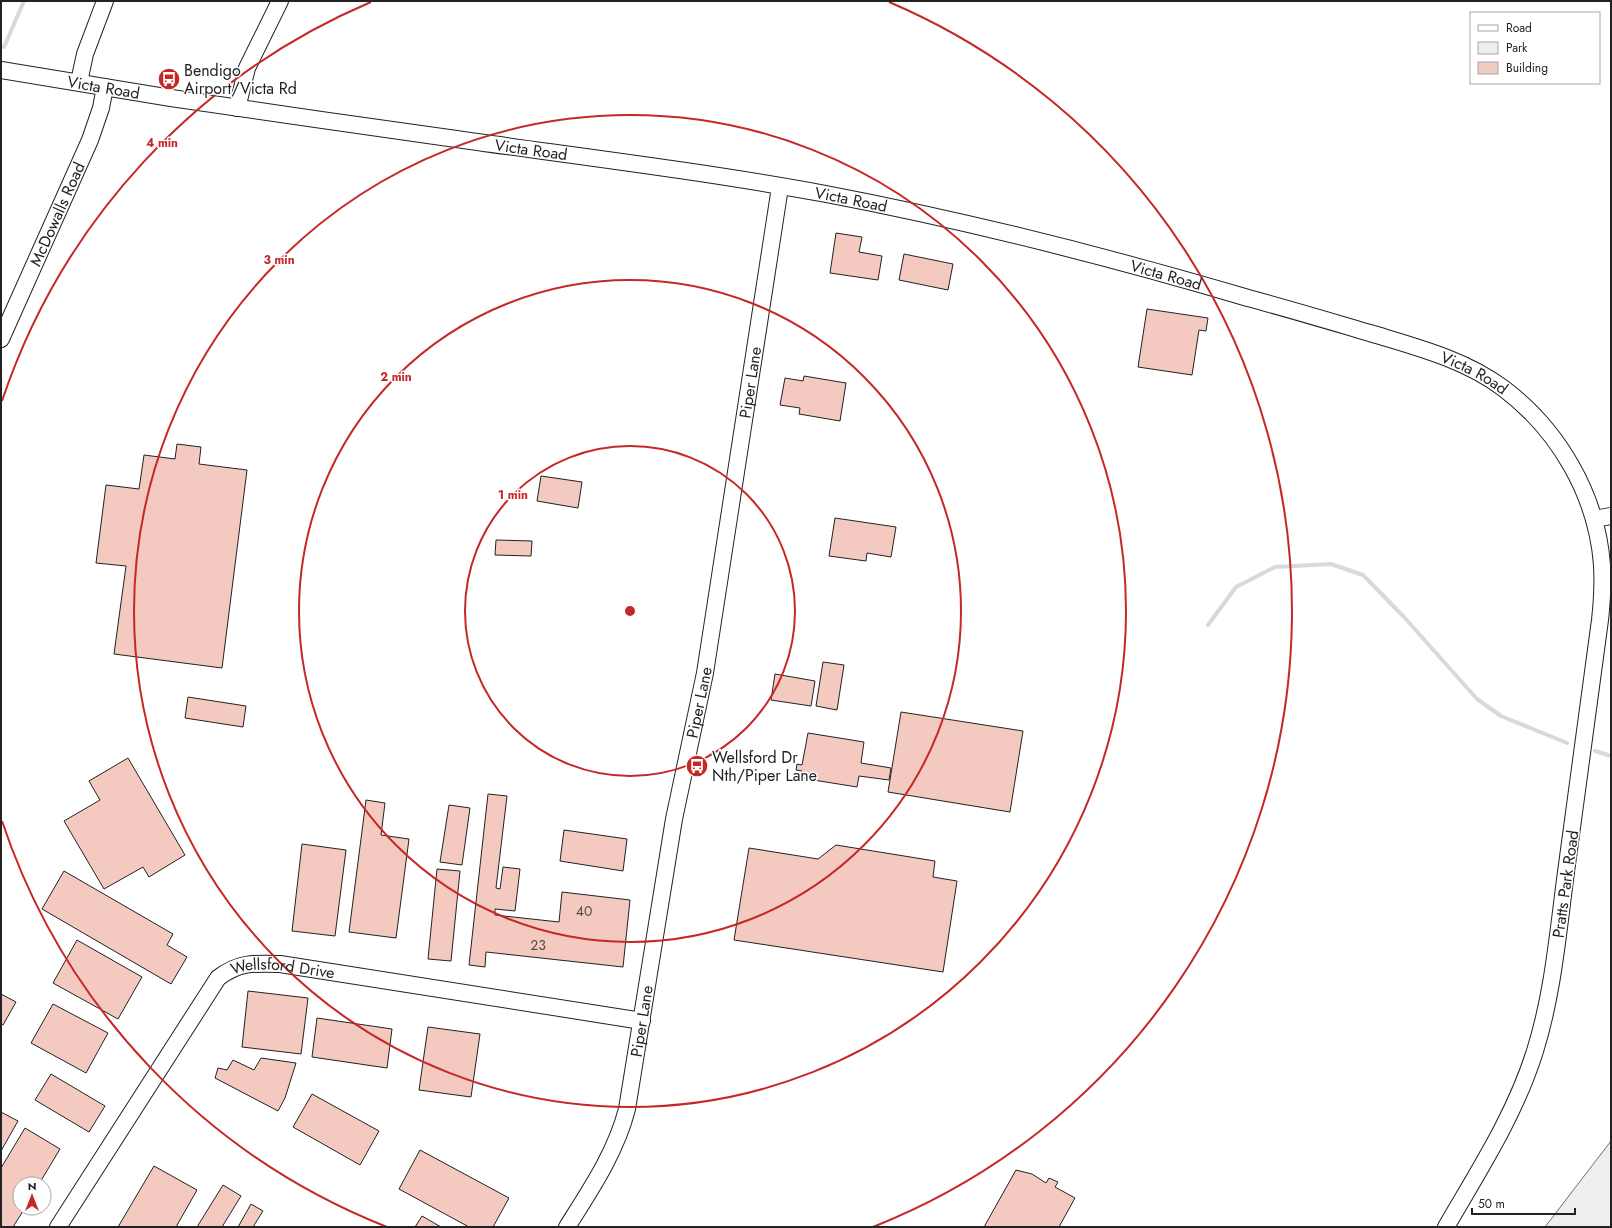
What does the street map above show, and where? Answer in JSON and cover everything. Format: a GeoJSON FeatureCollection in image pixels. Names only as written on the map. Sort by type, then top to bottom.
{"type":"FeatureCollection","features":[{"type":"Feature","properties":{"kind":"street"},"geometry":{"type":"LineString","coordinates":[[79,82],[85,54],[105,1]]}},
{"type":"Feature","properties":{"kind":"street"},"geometry":{"type":"LineString","coordinates":[[237,108],[247,68],[280,1]]}},
{"type":"Feature","properties":{"kind":"street","name":"Victa Road"},"geometry":{"type":"LineString","coordinates":[[1,70],[237,108],[780,187],[880,205],[1083,252],[1297,312],[1412,346],[1458,362],[1502,387],[1532,414],[1558,446],[1580,482],[1594,519]]}},
{"type":"Feature","properties":{"kind":"street","name":"McDowalls Road"},"geometry":{"type":"LineString","coordinates":[[1,339],[90,140],[101,108],[105,87]]}},
{"type":"Feature","properties":{"kind":"street","name":"Piper Lane"},"geometry":{"type":"LineString","coordinates":[[567,1227],[606,1163],[623,1125],[642,1021],[674,819],[705,673],[780,187]]}},
{"type":"Feature","properties":{"kind":"street"},"geometry":{"type":"LineString","coordinates":[[1594,519],[1611,516]]}},
{"type":"Feature","properties":{"kind":"street","name":"Pratts Park Road"},"geometry":{"type":"LineString","coordinates":[[1446,1227],[1495,1143],[1517,1098],[1535,1050],[1547,1002],[1559,930],[1600,620],[1602,565],[1594,519]]}},
{"type":"Feature","properties":{"kind":"street","name":"Wellsford Drive"},"geometry":{"type":"LineString","coordinates":[[58,1227],[209,990],[218,978],[228,970],[242,964],[280,964],[642,1021]]}},
{"type":"Feature","properties":{"kind":"green space"},"geometry":{"type":"Polygon","coordinates":[[[1611,1141],[1611,1227],[1545,1227],[1611,1141]]]}},
{"type":"Feature","properties":{"kind":"building"},"geometry":{"type":"Polygon","coordinates":[[[836,233],[862,237],[859,252],[882,256],[878,280],[830,273],[836,233]]]}},
{"type":"Feature","properties":{"kind":"building"},"geometry":{"type":"Polygon","coordinates":[[[904,254],[953,264],[948,290],[899,280],[904,254]]]}},
{"type":"Feature","properties":{"kind":"building"},"geometry":{"type":"Polygon","coordinates":[[[1147,309],[1208,318],[1206,331],[1199,330],[1192,375],[1138,367],[1147,309]]]}},
{"type":"Feature","properties":{"kind":"building"},"geometry":{"type":"Polygon","coordinates":[[[804,376],[846,383],[840,421],[799,414],[800,408],[780,405],[785,378],[803,381],[804,376]]]}},
{"type":"Feature","properties":{"kind":"building"},"geometry":{"type":"Polygon","coordinates":[[[177,444],[201,447],[199,464],[247,470],[222,668],[114,654],[126,566],[96,563],[106,485],[139,489],[144,455],[175,459],[177,444]]]}},
{"type":"Feature","properties":{"kind":"building"},"geometry":{"type":"Polygon","coordinates":[[[541,476],[582,482],[578,508],[537,501],[541,476]]]}},
{"type":"Feature","properties":{"kind":"building"},"geometry":{"type":"Polygon","coordinates":[[[835,518],[896,527],[891,557],[867,553],[866,561],[829,556],[835,518]]]}},
{"type":"Feature","properties":{"kind":"building"},"geometry":{"type":"Polygon","coordinates":[[[496,540],[532,541],[531,556],[495,555],[496,540]]]}},
{"type":"Feature","properties":{"kind":"building"},"geometry":{"type":"Polygon","coordinates":[[[823,662],[844,665],[837,710],[816,706],[823,662]]]}},
{"type":"Feature","properties":{"kind":"building"},"geometry":{"type":"Polygon","coordinates":[[[775,674],[815,681],[811,706],[771,700],[775,674]]]}},
{"type":"Feature","properties":{"kind":"building"},"geometry":{"type":"Polygon","coordinates":[[[188,697],[246,706],[243,727],[185,718],[188,697]]]}},
{"type":"Feature","properties":{"kind":"building"},"geometry":{"type":"Polygon","coordinates":[[[901,712],[1023,731],[1010,812],[888,792],[901,712]]]}},
{"type":"Feature","properties":{"kind":"building"},"geometry":{"type":"Polygon","coordinates":[[[808,733],[864,742],[861,763],[891,768],[889,780],[859,776],[857,787],[801,778],[802,771],[796,770],[797,764],[802,765],[808,733]]]}},
{"type":"Feature","properties":{"kind":"building"},"geometry":{"type":"Polygon","coordinates":[[[128,758],[185,855],[149,877],[143,867],[104,889],[64,821],[100,800],[89,781],[128,758]]]}},
{"type":"Feature","properties":{"kind":"building"},"geometry":{"type":"Polygon","coordinates":[[[488,794],[507,796],[496,888],[500,889],[503,867],[520,869],[515,911],[495,909],[495,915],[559,922],[562,892],[630,900],[623,967],[486,952],[485,967],[469,965],[488,794]]]}},
{"type":"Feature","properties":{"kind":"building"},"geometry":{"type":"Polygon","coordinates":[[[366,800],[385,803],[381,835],[409,839],[396,938],[349,932],[366,800]]]}},
{"type":"Feature","properties":{"kind":"building"},"geometry":{"type":"Polygon","coordinates":[[[449,805],[470,808],[462,865],[440,862],[449,805]]]}},
{"type":"Feature","properties":{"kind":"building"},"geometry":{"type":"Polygon","coordinates":[[[564,830],[627,839],[623,871],[560,861],[564,830]]]}},
{"type":"Feature","properties":{"kind":"building"},"geometry":{"type":"Polygon","coordinates":[[[302,844],[346,850],[335,936],[292,931],[302,844]]]}},
{"type":"Feature","properties":{"kind":"building"},"geometry":{"type":"Polygon","coordinates":[[[836,845],[935,861],[933,877],[957,881],[943,972],[734,940],[749,848],[818,859],[836,845]]]}},
{"type":"Feature","properties":{"kind":"building"},"geometry":{"type":"Polygon","coordinates":[[[437,869],[460,871],[451,961],[428,959],[437,869]]]}},
{"type":"Feature","properties":{"kind":"building"},"geometry":{"type":"Polygon","coordinates":[[[64,871],[173,934],[167,945],[187,957],[171,984],[42,909],[64,871]]]}},
{"type":"Feature","properties":{"kind":"building"},"geometry":{"type":"Polygon","coordinates":[[[77,940],[142,977],[118,1019],[53,983],[77,940]]]}},
{"type":"Feature","properties":{"kind":"building"},"geometry":{"type":"Polygon","coordinates":[[[248,991],[308,998],[301,1054],[242,1047],[248,991]]]}},
{"type":"Feature","properties":{"kind":"building"},"geometry":{"type":"Polygon","coordinates":[[[1,994],[16,1002],[3,1025],[1,1024],[1,994]]]}},
{"type":"Feature","properties":{"kind":"building"},"geometry":{"type":"Polygon","coordinates":[[[53,1004],[108,1033],[86,1073],[31,1043],[53,1004]]]}},
{"type":"Feature","properties":{"kind":"building"},"geometry":{"type":"Polygon","coordinates":[[[317,1018],[392,1029],[387,1068],[312,1057],[317,1018]]]}},
{"type":"Feature","properties":{"kind":"building"},"geometry":{"type":"Polygon","coordinates":[[[428,1027],[480,1034],[471,1097],[419,1090],[428,1027]]]}},
{"type":"Feature","properties":{"kind":"building"},"geometry":{"type":"Polygon","coordinates":[[[261,1058],[296,1063],[285,1098],[278,1111],[215,1078],[218,1068],[227,1070],[233,1060],[254,1070],[261,1058]]]}},
{"type":"Feature","properties":{"kind":"building"},"geometry":{"type":"Polygon","coordinates":[[[51,1074],[105,1106],[89,1132],[35,1100],[51,1074]]]}},
{"type":"Feature","properties":{"kind":"building"},"geometry":{"type":"Polygon","coordinates":[[[312,1094],[379,1131],[360,1165],[293,1127],[312,1094]]]}},
{"type":"Feature","properties":{"kind":"building"},"geometry":{"type":"Polygon","coordinates":[[[1,1112],[18,1121],[1,1151],[1,1112]]]}},
{"type":"Feature","properties":{"kind":"building"},"geometry":{"type":"Polygon","coordinates":[[[25,1128],[60,1149],[44,1176],[12,1176],[12,1216],[20,1216],[13,1227],[1,1227],[1,1168],[25,1128]]]}},
{"type":"Feature","properties":{"kind":"building"},"geometry":{"type":"Polygon","coordinates":[[[420,1150],[509,1198],[493,1227],[469,1227],[399,1189],[420,1150]]]}},
{"type":"Feature","properties":{"kind":"building"},"geometry":{"type":"Polygon","coordinates":[[[154,1166],[197,1190],[176,1227],[118,1227],[154,1166]]]}},
{"type":"Feature","properties":{"kind":"building"},"geometry":{"type":"Polygon","coordinates":[[[1016,1170],[1032,1174],[1046,1183],[1049,1178],[1058,1182],[1055,1187],[1075,1198],[1059,1227],[984,1227],[1016,1170]]]}},
{"type":"Feature","properties":{"kind":"building"},"geometry":{"type":"Polygon","coordinates":[[[223,1185],[241,1196],[222,1227],[197,1227],[223,1185]]]}},
{"type":"Feature","properties":{"kind":"building"},"geometry":{"type":"Polygon","coordinates":[[[251,1204],[263,1211],[253,1227],[238,1227],[251,1204]]]}},
{"type":"Feature","properties":{"kind":"building"},"geometry":{"type":"Polygon","coordinates":[[[422,1216],[441,1227],[415,1227],[422,1216]]]}},
{"type":"Feature","properties":{"kind":"waterway"},"geometry":{"type":"LineString","coordinates":[[4,47],[24,1]]}},
{"type":"Feature","properties":{"kind":"waterway"},"geometry":{"type":"LineString","coordinates":[[1208,625],[1236,587],[1275,567],[1331,564],[1363,575],[1404,617],[1477,699],[1501,716],[1567,743]]}},
{"type":"Feature","properties":{"kind":"waterway"},"geometry":{"type":"LineString","coordinates":[[1595,751],[1611,756]]}},
{"type":"Feature","properties":{"kind":"place","name":"Bendigo Airport/Victa Rd"},"geometry":{"type":"Point","coordinates":[169,79]}},
{"type":"Feature","properties":{"kind":"place","name":"Wellsford Dr Nth/Piper Lane"},"geometry":{"type":"Point","coordinates":[697,766]}}]}
